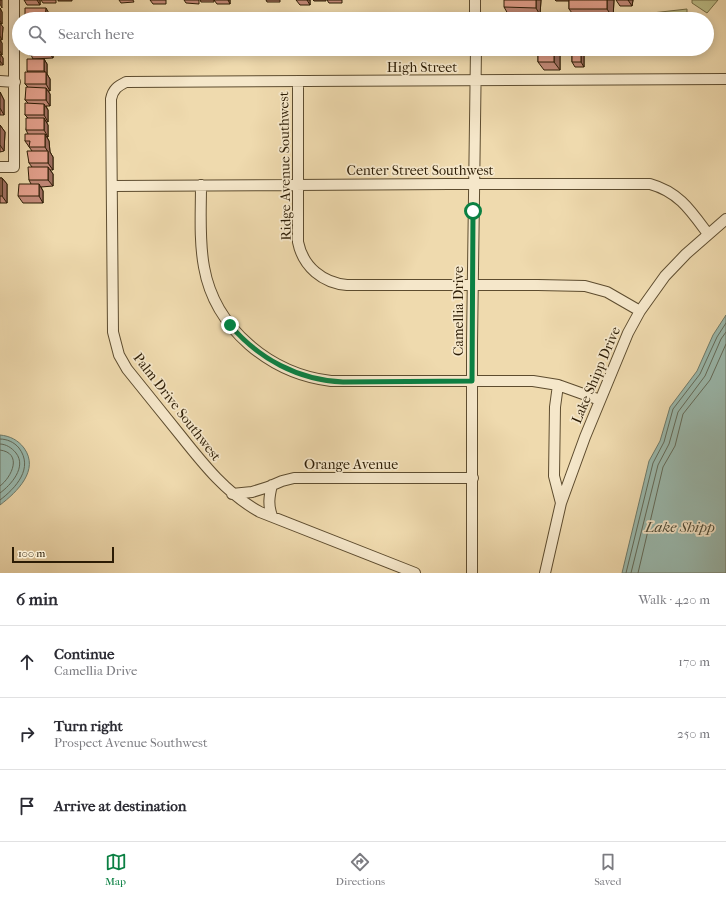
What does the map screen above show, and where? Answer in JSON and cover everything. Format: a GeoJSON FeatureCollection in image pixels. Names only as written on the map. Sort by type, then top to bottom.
{"type":"FeatureCollection","features":[{"type":"Feature","properties":{"kind":"street"},"geometry":{"type":"LineString","coordinates":[[14,0],[14,12]]}},
{"type":"Feature","properties":{"kind":"street"},"geometry":{"type":"LineString","coordinates":[[475,0],[475,12]]}},
{"type":"Feature","properties":{"kind":"street"},"geometry":{"type":"LineString","coordinates":[[0,167],[14,167],[15,56]]}},
{"type":"Feature","properties":{"kind":"street","name":"Camellia Drive"},"geometry":{"type":"LineString","coordinates":[[472,573],[472,286],[476,56]]}},
{"type":"Feature","properties":{"kind":"street","name":"High Street"},"geometry":{"type":"LineString","coordinates":[[119,86],[126,82],[726,79]]}},
{"type":"Feature","properties":{"kind":"street"},"geometry":{"type":"LineString","coordinates":[[0,81],[15,82]]}},
{"type":"Feature","properties":{"kind":"street","name":"Ridge Avenue Southwest"},"geometry":{"type":"LineString","coordinates":[[298,81],[299,247],[305,260],[321,278],[331,282],[348,285],[472,286],[538,284],[585,286],[606,292],[640,311]]}},
{"type":"Feature","properties":{"kind":"street","name":"Palm Drive Southwest"},"geometry":{"type":"LineString","coordinates":[[119,86],[115,88],[111,99],[111,295],[113,332],[119,355],[127,369],[213,475],[232,494],[249,506],[272,516],[415,573]]}},
{"type":"Feature","properties":{"kind":"street","name":"Center Street Southwest"},"geometry":{"type":"LineString","coordinates":[[112,186],[650,184],[665,189],[677,196],[695,216],[708,234]]}},
{"type":"Feature","properties":{"kind":"street"},"geometry":{"type":"LineString","coordinates":[[202,185],[201,247],[204,268],[211,290],[230,325],[253,348],[284,368],[299,374],[331,381],[533,380],[558,385],[600,400]]}},
{"type":"Feature","properties":{"kind":"street","name":"Lake Shipp Drive"},"geometry":{"type":"LineString","coordinates":[[546,573],[561,503],[600,400],[628,333],[640,311],[664,276],[686,254],[726,219]]}},
{"type":"Feature","properties":{"kind":"street"},"geometry":{"type":"LineString","coordinates":[[558,385],[555,407],[554,476],[561,503]]}},
{"type":"Feature","properties":{"kind":"street","name":"Orange Avenue"},"geometry":{"type":"LineString","coordinates":[[232,494],[252,492],[294,478],[472,478]]}},
{"type":"Feature","properties":{"kind":"street"},"geometry":{"type":"LineString","coordinates":[[272,485],[269,501],[272,516]]}},
{"type":"Feature","properties":{"kind":"green space"},"geometry":{"type":"Polygon","coordinates":[[[692,0],[718,0],[708,12],[692,3],[692,0]]]}},
{"type":"Feature","properties":{"kind":"green space"},"geometry":{"type":"Polygon","coordinates":[[[687,9],[687,12],[661,12],[687,9]]]}},
{"type":"Feature","properties":{"kind":"water","name":"Lake Shipp"},"geometry":{"type":"Polygon","coordinates":[[[726,315],[726,573],[622,573],[649,461],[660,441],[670,407],[697,371],[713,335],[726,315]]]}},
{"type":"Feature","properties":{"kind":"water"},"geometry":{"type":"Polygon","coordinates":[[[0,435],[14,439],[22,445],[28,456],[29,464],[28,472],[24,480],[13,494],[0,505],[0,435]]]}},
{"type":"Feature","properties":{"kind":"building"},"geometry":{"type":"Polygon","coordinates":[[[504,0],[536,0],[536,8],[504,7],[504,0]]]}},
{"type":"Feature","properties":{"kind":"building"},"geometry":{"type":"Polygon","coordinates":[[[569,0],[607,0],[607,9],[569,9],[569,0]]]}},
{"type":"Feature","properties":{"kind":"building"},"geometry":{"type":"Polygon","coordinates":[[[25,8],[46,8],[46,12],[25,12],[25,8]]]}},
{"type":"Feature","properties":{"kind":"building"},"geometry":{"type":"Polygon","coordinates":[[[538,56],[554,56],[554,62],[538,62],[538,56]]]}},
{"type":"Feature","properties":{"kind":"building"},"geometry":{"type":"Polygon","coordinates":[[[572,56],[581,56],[581,62],[572,62],[572,56]]]}},
{"type":"Feature","properties":{"kind":"building"},"geometry":{"type":"Polygon","coordinates":[[[27,59],[44,59],[44,71],[27,71],[27,59]]]}},
{"type":"Feature","properties":{"kind":"building"},"geometry":{"type":"Polygon","coordinates":[[[25,72],[46,72],[46,84],[25,84],[25,72]]]}},
{"type":"Feature","properties":{"kind":"building"},"geometry":{"type":"Polygon","coordinates":[[[26,87],[46,88],[46,100],[25,100],[26,87]]]}},
{"type":"Feature","properties":{"kind":"building"},"geometry":{"type":"Polygon","coordinates":[[[25,103],[44,104],[44,115],[25,115],[25,103]]]}},
{"type":"Feature","properties":{"kind":"building"},"geometry":{"type":"Polygon","coordinates":[[[26,118],[44,118],[44,130],[26,130],[26,118]]]}},
{"type":"Feature","properties":{"kind":"building"},"geometry":{"type":"Polygon","coordinates":[[[25,134],[45,134],[45,147],[29,147],[30,141],[25,141],[25,134]]]}},
{"type":"Feature","properties":{"kind":"building"},"geometry":{"type":"Polygon","coordinates":[[[27,151],[48,151],[48,163],[29,163],[27,151]]]}},
{"type":"Feature","properties":{"kind":"building"},"geometry":{"type":"Polygon","coordinates":[[[28,167],[48,167],[48,180],[29,180],[28,167]]]}},
{"type":"Feature","properties":{"kind":"building"},"geometry":{"type":"Polygon","coordinates":[[[0,178],[2,178],[2,196],[0,196],[0,178]]]}},
{"type":"Feature","properties":{"kind":"building"},"geometry":{"type":"Polygon","coordinates":[[[19,184],[39,184],[39,196],[18,196],[19,184]]]}},
{"type":"Feature","properties":{"kind":"route"},"geometry":{"type":"LineString","coordinates":[[230,325],[253,348],[267,358],[284,368],[311,378],[343,382],[472,381],[473,211]]}}]}
